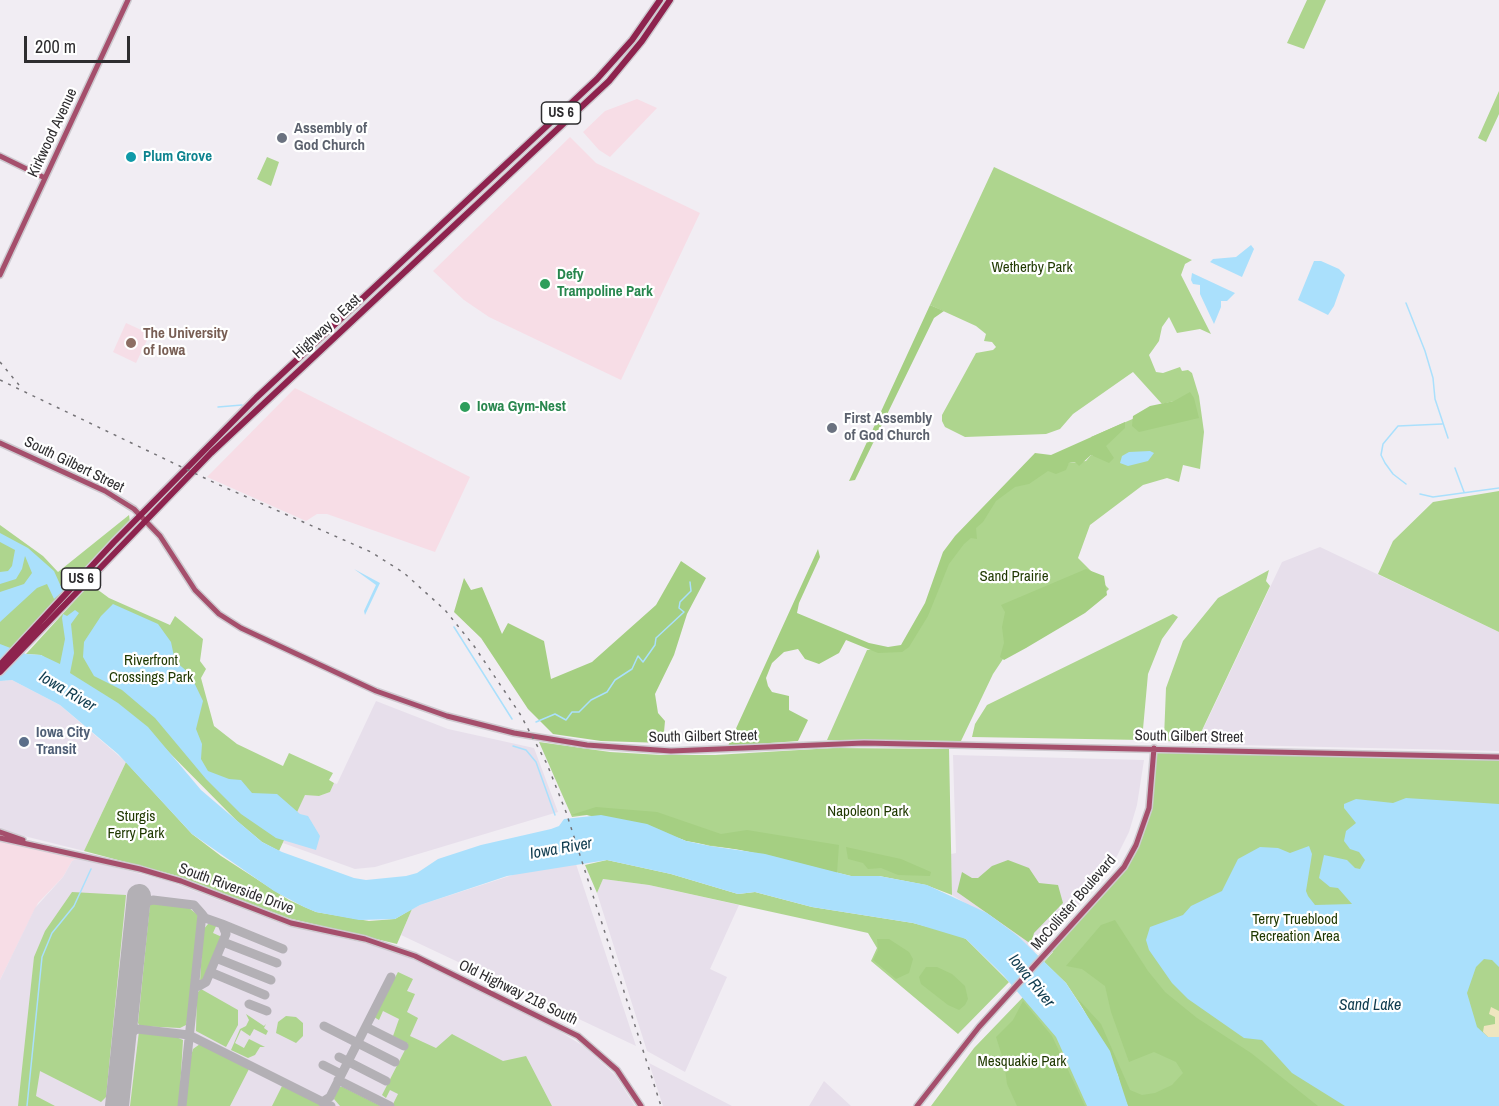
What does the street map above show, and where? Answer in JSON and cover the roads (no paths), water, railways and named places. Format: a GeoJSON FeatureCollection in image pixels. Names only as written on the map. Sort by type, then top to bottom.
{"type":"FeatureCollection","features":[{"type":"Feature","properties":{"kind":"main road","name":"Kirkwood Avenue"},"geometry":{"type":"LineString","coordinates":[[0,275],[128,0]]}},
{"type":"Feature","properties":{"kind":"main road","name":"Highway 6 East"},"geometry":{"type":"LineString","coordinates":[[0,672],[256,398],[597,79],[628,45],[660,0]]}},
{"type":"Feature","properties":{"kind":"main road","name":"Highway 6 East"},"geometry":{"type":"LineString","coordinates":[[144,517],[253,412],[609,81],[670,0]]}},
{"type":"Feature","properties":{"kind":"main road"},"geometry":{"type":"LineString","coordinates":[[0,156],[45,178]]}},
{"type":"Feature","properties":{"kind":"main road","name":"South Gilbert Street"},"geometry":{"type":"LineString","coordinates":[[0,443],[113,496],[144,517],[195,590],[219,614],[238,627],[376,691],[447,716],[514,733],[587,745],[662,751],[706,752],[864,743],[1499,756]]}},
{"type":"Feature","properties":{"kind":"main road","name":"Highway 6 East"},"geometry":{"type":"LineString","coordinates":[[0,665],[24,644]]}},
{"type":"Feature","properties":{"kind":"main road","name":"McCollister Boulevard"},"geometry":{"type":"LineString","coordinates":[[917,1106],[958,1051],[1115,878],[1136,845],[1152,796],[1154,748]]}},
{"type":"Feature","properties":{"kind":"main road","name":"South Riverside Drive"},"geometry":{"type":"LineString","coordinates":[[0,832],[36,845]]}},
{"type":"Feature","properties":{"kind":"main road","name":"South Riverside Drive"},"geometry":{"type":"LineString","coordinates":[[0,838],[151,872],[291,923],[365,939],[426,961]]}},
{"type":"Feature","properties":{"kind":"main road","name":"Old Highway 218 South"},"geometry":{"type":"LineString","coordinates":[[426,961],[578,1036],[612,1065],[641,1106]]}},
{"type":"Feature","properties":{"kind":"water"},"geometry":{"type":"Polygon","coordinates":[[[1251,245],[1254,249],[1242,277],[1210,262],[1213,259],[1236,257],[1251,245]]]}},
{"type":"Feature","properties":{"kind":"water"},"geometry":{"type":"Polygon","coordinates":[[[1314,261],[1321,261],[1339,269],[1345,275],[1334,306],[1328,315],[1298,300],[1314,261]]]}},
{"type":"Feature","properties":{"kind":"water"},"geometry":{"type":"Polygon","coordinates":[[[1192,273],[1235,293],[1227,301],[1221,301],[1214,324],[1200,294],[1200,285],[1193,284],[1191,280],[1192,273]]]}},
{"type":"Feature","properties":{"kind":"water"},"geometry":{"type":"Polygon","coordinates":[[[1150,451],[1154,453],[1148,461],[1128,466],[1120,463],[1122,456],[1129,452],[1150,451]]]}},
{"type":"Feature","properties":{"kind":"water"},"geometry":{"type":"Polygon","coordinates":[[[0,533],[28,548],[54,571],[63,591],[54,599],[47,584],[37,588],[0,622],[0,592],[24,584],[32,573],[25,556],[22,569],[16,579],[0,584],[0,572],[8,571],[12,566],[15,550],[0,542],[0,533]]]}},
{"type":"Feature","properties":{"kind":"water"},"geometry":{"type":"Polygon","coordinates":[[[354,569],[380,583],[365,615],[364,611],[376,585],[354,569]]]}},
{"type":"Feature","properties":{"kind":"water"},"geometry":{"type":"Polygon","coordinates":[[[113,604],[158,624],[171,642],[175,661],[190,674],[203,701],[196,729],[202,744],[201,759],[208,771],[229,779],[241,780],[252,793],[277,794],[300,814],[308,816],[320,836],[316,850],[276,838],[241,814],[206,779],[155,718],[122,690],[94,676],[83,657],[84,642],[101,616],[113,604]]]}},
{"type":"Feature","properties":{"kind":"water","name":"Iowa River"},"geometry":{"type":"Polygon","coordinates":[[[75,610],[79,613],[71,624],[74,653],[70,673],[118,703],[148,727],[201,790],[262,842],[282,852],[354,878],[366,880],[406,876],[417,873],[438,859],[481,845],[551,829],[559,826],[564,819],[601,815],[647,824],[686,841],[765,854],[851,876],[879,876],[927,885],[987,913],[1018,936],[1066,983],[1110,1051],[1128,1106],[1087,1106],[1056,1037],[1003,975],[966,939],[913,923],[812,907],[755,892],[738,894],[671,874],[607,860],[507,876],[420,905],[395,919],[359,920],[316,912],[304,907],[274,891],[192,834],[118,754],[60,705],[12,680],[0,681],[0,644],[26,654],[41,655],[60,664],[65,639],[63,614],[67,616],[75,610]]]}},
{"type":"Feature","properties":{"kind":"water","name":"Sand Lake"},"geometry":{"type":"Polygon","coordinates":[[[1406,798],[1499,804],[1499,967],[1492,960],[1484,959],[1476,967],[1467,993],[1477,1027],[1488,1037],[1499,1037],[1499,1106],[1345,1106],[1292,1073],[1262,1040],[1244,1038],[1188,999],[1172,983],[1149,950],[1146,940],[1150,927],[1183,915],[1191,906],[1222,891],[1238,859],[1260,847],[1278,848],[1290,853],[1309,846],[1312,854],[1306,891],[1308,896],[1315,905],[1352,904],[1338,888],[1330,887],[1319,878],[1324,855],[1347,860],[1355,868],[1360,869],[1365,860],[1359,852],[1350,849],[1344,841],[1346,831],[1356,823],[1344,808],[1344,804],[1356,799],[1393,803],[1406,798]]]}},
{"type":"Feature","properties":{"kind":"waterway"},"geometry":{"type":"LineString","coordinates":[[1406,303],[1425,351],[1433,378],[1435,399],[1448,438]]}},
{"type":"Feature","properties":{"kind":"waterway"},"geometry":{"type":"LineString","coordinates":[[218,407],[242,405]]}},
{"type":"Feature","properties":{"kind":"waterway"},"geometry":{"type":"LineString","coordinates":[[1406,484],[1393,474],[1385,463],[1381,455],[1383,444],[1398,426],[1442,424]]}},
{"type":"Feature","properties":{"kind":"waterway"},"geometry":{"type":"LineString","coordinates":[[1455,468],[1464,492]]}},
{"type":"Feature","properties":{"kind":"waterway"},"geometry":{"type":"LineString","coordinates":[[1420,494],[1433,497],[1499,488]]}},
{"type":"Feature","properties":{"kind":"waterway"},"geometry":{"type":"LineString","coordinates":[[536,722],[555,714],[566,720],[572,712],[579,712],[591,700],[607,692],[615,680],[632,669],[638,656],[643,662],[655,645],[656,638],[684,612],[679,608],[680,602],[691,591],[690,582]]}},
{"type":"Feature","properties":{"kind":"waterway"},"geometry":{"type":"LineString","coordinates":[[454,627],[512,719]]}},
{"type":"Feature","properties":{"kind":"waterway"},"geometry":{"type":"LineString","coordinates":[[513,746],[526,750],[536,762],[555,815]]}},
{"type":"Feature","properties":{"kind":"waterway"},"geometry":{"type":"LineString","coordinates":[[27,1106],[42,957],[52,933],[74,906],[91,869]]}},
{"type":"Feature","properties":{"kind":"railway"},"geometry":{"type":"LineString","coordinates":[[0,362],[19,385]]}},
{"type":"Feature","properties":{"kind":"railway"},"geometry":{"type":"LineString","coordinates":[[0,380],[215,483],[371,552],[404,573],[445,610],[474,646],[520,714],[547,764],[566,812],[661,1106]]}},
{"type":"Feature","properties":{"kind":"place","name":"Assembly of God Church"},"geometry":{"type":"Point","coordinates":[282,138]}},
{"type":"Feature","properties":{"kind":"place","name":"Plum Grove"},"geometry":{"type":"Point","coordinates":[131,157]}},
{"type":"Feature","properties":{"kind":"place","name":"Defy Trampoline Park"},"geometry":{"type":"Point","coordinates":[545,284]}},
{"type":"Feature","properties":{"kind":"place","name":"The University of Iowa"},"geometry":{"type":"Point","coordinates":[131,343]}},
{"type":"Feature","properties":{"kind":"place","name":"Iowa Gym-Nest"},"geometry":{"type":"Point","coordinates":[465,407]}},
{"type":"Feature","properties":{"kind":"place","name":"First Assembly of God Church"},"geometry":{"type":"Point","coordinates":[832,428]}},
{"type":"Feature","properties":{"kind":"place","name":"Iowa City Transit"},"geometry":{"type":"Point","coordinates":[24,742]}},
{"type":"Feature","properties":{"kind":"park label","name":"Wetherby Park"},"geometry":{"type":"Point","coordinates":[1032,268]}},
{"type":"Feature","properties":{"kind":"park label","name":"Sand Prairie"},"geometry":{"type":"Point","coordinates":[1014,577]}},
{"type":"Feature","properties":{"kind":"park label","name":"Riverfront Crossings Park"},"geometry":{"type":"Point","coordinates":[151,670]}},
{"type":"Feature","properties":{"kind":"park label","name":"Napoleon Park"},"geometry":{"type":"Point","coordinates":[868,812]}},
{"type":"Feature","properties":{"kind":"park label","name":"Sturgis Ferry Park"},"geometry":{"type":"Point","coordinates":[136,826]}},
{"type":"Feature","properties":{"kind":"park label","name":"Terry Trueblood Recreation Area"},"geometry":{"type":"Point","coordinates":[1295,928]}},
{"type":"Feature","properties":{"kind":"park label","name":"Mesquakie Park"},"geometry":{"type":"Point","coordinates":[1022,1062]}}]}
